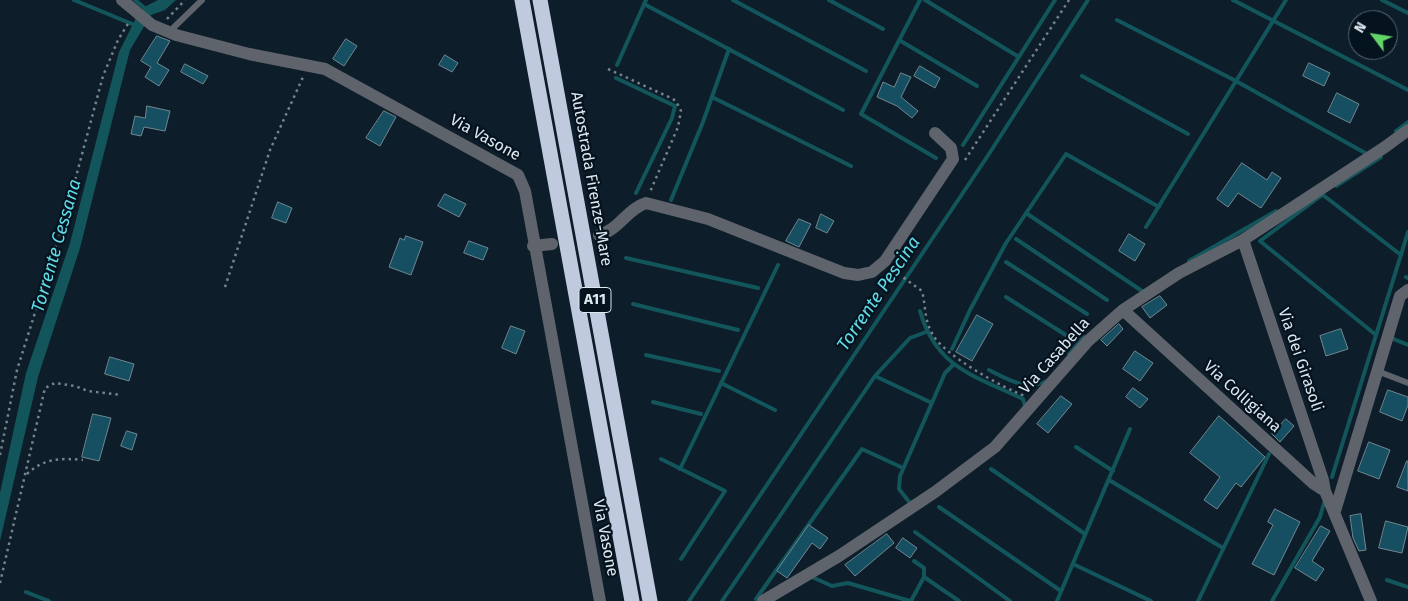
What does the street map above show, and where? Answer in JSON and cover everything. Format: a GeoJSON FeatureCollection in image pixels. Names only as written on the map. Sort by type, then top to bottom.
{"type":"FeatureCollection","features":[{"type":"Feature","properties":{"kind":"highway","name":"A11"},"geometry":{"type":"LineString","coordinates":[[522,0],[632,601]]}},
{"type":"Feature","properties":{"kind":"highway","name":"Autostrada Firenze-Mare"},"geometry":{"type":"LineString","coordinates":[[540,0],[650,601]]}},
{"type":"Feature","properties":{"kind":"street","name":"Via Vasone"},"geometry":{"type":"LineString","coordinates":[[122,0],[160,28],[218,47],[309,64],[331,72],[518,175],[525,191],[533,246],[600,601]]}},
{"type":"Feature","properties":{"kind":"street","name":"Via Casabella"},"geometry":{"type":"LineString","coordinates":[[762,601],[839,556],[935,492],[995,447],[1088,340],[1123,310],[1179,273],[1243,240],[1408,130]]}},
{"type":"Feature","properties":{"kind":"street"},"geometry":{"type":"LineString","coordinates":[[599,235],[608,232],[638,206],[646,203],[724,224],[844,273],[866,274],[886,261],[953,159],[952,148],[935,133]]}},
{"type":"Feature","properties":{"kind":"street","name":"Via dei Girasoli"},"geometry":{"type":"LineString","coordinates":[[1243,240],[1324,480],[1325,491]]}},
{"type":"Feature","properties":{"kind":"street"},"geometry":{"type":"LineString","coordinates":[[533,246],[552,244]]}},
{"type":"Feature","properties":{"kind":"street"},"geometry":{"type":"LineString","coordinates":[[1334,511],[1400,296],[1408,290]]}},
{"type":"Feature","properties":{"kind":"street","name":"Via Colligiana"},"geometry":{"type":"LineString","coordinates":[[1123,310],[1314,484],[1325,491],[1371,601]]}},
{"type":"Feature","properties":{"kind":"lane"},"geometry":{"type":"LineString","coordinates":[[160,28],[202,0]]}},
{"type":"Feature","properties":{"kind":"lane"},"geometry":{"type":"LineString","coordinates":[[1376,371],[1408,384]]}},
{"type":"Feature","properties":{"kind":"path"},"geometry":{"type":"LineString","coordinates":[[160,28],[185,0]]}},
{"type":"Feature","properties":{"kind":"path"},"geometry":{"type":"LineString","coordinates":[[960,167],[1069,0]]}},
{"type":"Feature","properties":{"kind":"path"},"geometry":{"type":"LineString","coordinates":[[0,455],[17,370],[66,214],[103,76],[118,40],[135,10]]}},
{"type":"Feature","properties":{"kind":"path"},"geometry":{"type":"LineString","coordinates":[[225,287],[270,150],[309,64]]}},
{"type":"Feature","properties":{"kind":"path"},"geometry":{"type":"LineString","coordinates":[[608,69],[676,101],[681,110],[678,127],[646,203]]}},
{"type":"Feature","properties":{"kind":"path"},"geometry":{"type":"LineString","coordinates":[[894,270],[922,291],[925,318],[934,338],[943,348],[986,376],[1023,395],[1039,398]]}},
{"type":"Feature","properties":{"kind":"path"},"geometry":{"type":"LineString","coordinates":[[0,584],[45,388],[55,382],[88,391],[121,395]]}},
{"type":"Feature","properties":{"kind":"path"},"geometry":{"type":"LineString","coordinates":[[26,475],[36,465],[57,458],[83,460]]}},
{"type":"Feature","properties":{"kind":"shaded area"},"geometry":{"type":"Polygon","coordinates":[[[158,0],[176,0],[165,10],[151,15],[130,50],[80,248],[38,377],[0,541],[0,493],[26,373],[70,243],[119,52],[136,18],[146,6],[158,0]]]}},
{"type":"Feature","properties":{"kind":"building"},"geometry":{"type":"Polygon","coordinates":[[[157,36],[170,41],[157,63],[169,70],[159,86],[145,77],[151,67],[141,61],[157,36]]]}},
{"type":"Feature","properties":{"kind":"building"},"geometry":{"type":"Polygon","coordinates":[[[346,39],[357,46],[344,66],[333,59],[346,39]]]}},
{"type":"Feature","properties":{"kind":"building"},"geometry":{"type":"Polygon","coordinates":[[[445,55],[458,63],[452,72],[439,65],[445,55]]]}},
{"type":"Feature","properties":{"kind":"building"},"geometry":{"type":"Polygon","coordinates":[[[1309,63],[1330,73],[1324,86],[1303,76],[1309,63]]]}},
{"type":"Feature","properties":{"kind":"building"},"geometry":{"type":"Polygon","coordinates":[[[185,64],[208,76],[203,84],[181,72],[185,64]]]}},
{"type":"Feature","properties":{"kind":"building"},"geometry":{"type":"Polygon","coordinates":[[[920,66],[940,78],[935,88],[914,76],[920,66]]]}},
{"type":"Feature","properties":{"kind":"building"},"geometry":{"type":"Polygon","coordinates":[[[901,73],[911,77],[901,97],[918,111],[912,118],[897,106],[877,97],[883,82],[894,87],[901,73]]]}},
{"type":"Feature","properties":{"kind":"building"},"geometry":{"type":"Polygon","coordinates":[[[1337,93],[1359,104],[1350,123],[1328,112],[1337,93]]]}},
{"type":"Feature","properties":{"kind":"building"},"geometry":{"type":"Polygon","coordinates":[[[147,106],[170,111],[165,131],[144,127],[141,136],[131,134],[135,116],[145,118],[147,106]]]}},
{"type":"Feature","properties":{"kind":"building"},"geometry":{"type":"Polygon","coordinates":[[[384,111],[396,117],[380,146],[366,138],[384,111]]]}},
{"type":"Feature","properties":{"kind":"building"},"geometry":{"type":"Polygon","coordinates":[[[1242,163],[1267,180],[1272,172],[1281,178],[1261,208],[1238,193],[1228,207],[1217,199],[1242,163]]]}},
{"type":"Feature","properties":{"kind":"building"},"geometry":{"type":"Polygon","coordinates":[[[445,194],[466,204],[459,217],[438,206],[445,194]]]}},
{"type":"Feature","properties":{"kind":"building"},"geometry":{"type":"Polygon","coordinates":[[[278,202],[292,208],[286,223],[272,218],[278,202]]]}},
{"type":"Feature","properties":{"kind":"building"},"geometry":{"type":"Polygon","coordinates":[[[821,214],[834,221],[827,233],[816,228],[821,214]]]}},
{"type":"Feature","properties":{"kind":"building"},"geometry":{"type":"Polygon","coordinates":[[[799,219],[811,224],[799,247],[786,241],[799,219]]]}},
{"type":"Feature","properties":{"kind":"building"},"geometry":{"type":"Polygon","coordinates":[[[1129,234],[1145,244],[1135,261],[1119,251],[1129,234]]]}},
{"type":"Feature","properties":{"kind":"building"},"geometry":{"type":"Polygon","coordinates":[[[406,236],[423,242],[411,275],[389,267],[400,238],[404,240],[406,236]]]}},
{"type":"Feature","properties":{"kind":"building"},"geometry":{"type":"Polygon","coordinates":[[[469,241],[488,248],[483,260],[464,253],[469,241]]]}},
{"type":"Feature","properties":{"kind":"building"},"geometry":{"type":"Polygon","coordinates":[[[1160,296],[1167,305],[1150,318],[1142,307],[1160,296]]]}},
{"type":"Feature","properties":{"kind":"building"},"geometry":{"type":"Polygon","coordinates":[[[977,315],[993,324],[972,361],[956,352],[977,315]]]}},
{"type":"Feature","properties":{"kind":"building"},"geometry":{"type":"Polygon","coordinates":[[[1119,324],[1123,329],[1107,346],[1101,340],[1119,324]]]}},
{"type":"Feature","properties":{"kind":"building"},"geometry":{"type":"Polygon","coordinates":[[[511,326],[525,331],[516,354],[502,348],[511,326]]]}},
{"type":"Feature","properties":{"kind":"building"},"geometry":{"type":"Polygon","coordinates":[[[1341,329],[1348,349],[1326,356],[1320,336],[1341,329]]]}},
{"type":"Feature","properties":{"kind":"building"},"geometry":{"type":"Polygon","coordinates":[[[1135,351],[1153,363],[1140,381],[1123,369],[1135,351]]]}},
{"type":"Feature","properties":{"kind":"building"},"geometry":{"type":"Polygon","coordinates":[[[110,357],[134,364],[129,381],[105,374],[110,357]]]}},
{"type":"Feature","properties":{"kind":"building"},"geometry":{"type":"Polygon","coordinates":[[[1133,388],[1148,399],[1140,408],[1126,397],[1133,388]]]}},
{"type":"Feature","properties":{"kind":"building"},"geometry":{"type":"Polygon","coordinates":[[[1388,390],[1408,397],[1408,405],[1402,421],[1380,412],[1388,390]]]}},
{"type":"Feature","properties":{"kind":"building"},"geometry":{"type":"Polygon","coordinates":[[[1061,396],[1072,404],[1048,433],[1037,424],[1061,396]]]}},
{"type":"Feature","properties":{"kind":"building"},"geometry":{"type":"Polygon","coordinates":[[[93,414],[111,418],[99,461],[82,457],[93,414]]]}},
{"type":"Feature","properties":{"kind":"building"},"geometry":{"type":"Polygon","coordinates":[[[1219,416],[1265,457],[1241,487],[1236,483],[1217,509],[1204,500],[1220,477],[1190,453],[1219,416]]]}},
{"type":"Feature","properties":{"kind":"building"},"geometry":{"type":"Polygon","coordinates":[[[1286,419],[1294,426],[1280,442],[1272,434],[1286,419]]]}},
{"type":"Feature","properties":{"kind":"building"},"geometry":{"type":"Polygon","coordinates":[[[127,431],[137,434],[132,450],[121,446],[127,431]]]}},
{"type":"Feature","properties":{"kind":"building"},"geometry":{"type":"Polygon","coordinates":[[[1369,442],[1390,450],[1379,479],[1358,471],[1369,442]]]}},
{"type":"Feature","properties":{"kind":"building"},"geometry":{"type":"Polygon","coordinates":[[[1408,461],[1408,491],[1397,487],[1408,461]]]}},
{"type":"Feature","properties":{"kind":"building"},"geometry":{"type":"Polygon","coordinates":[[[1275,509],[1300,522],[1274,575],[1252,564],[1273,525],[1268,522],[1275,509]]]}},
{"type":"Feature","properties":{"kind":"building"},"geometry":{"type":"Polygon","coordinates":[[[1361,514],[1366,550],[1359,551],[1353,538],[1350,516],[1361,514]]]}},
{"type":"Feature","properties":{"kind":"building"},"geometry":{"type":"Polygon","coordinates":[[[1386,521],[1408,527],[1402,553],[1379,548],[1386,521]]]}},
{"type":"Feature","properties":{"kind":"building"},"geometry":{"type":"Polygon","coordinates":[[[809,525],[828,538],[820,549],[812,543],[787,578],[777,571],[809,525]]]}},
{"type":"Feature","properties":{"kind":"building"},"geometry":{"type":"Polygon","coordinates":[[[1321,526],[1330,531],[1312,561],[1324,569],[1316,581],[1295,568],[1321,526]]]}},
{"type":"Feature","properties":{"kind":"building"},"geometry":{"type":"Polygon","coordinates":[[[887,534],[894,543],[855,576],[845,565],[887,534]]]}},
{"type":"Feature","properties":{"kind":"building"},"geometry":{"type":"Polygon","coordinates":[[[903,538],[917,548],[910,558],[896,548],[903,538]]]}},
{"type":"Feature","properties":{"kind":"waterway"},"geometry":{"type":"LineString","coordinates":[[74,0],[137,26]]}},
{"type":"Feature","properties":{"kind":"waterway"},"geometry":{"type":"LineString","coordinates":[[135,0],[148,11]]}},
{"type":"Feature","properties":{"kind":"waterway"},"geometry":{"type":"LineString","coordinates":[[617,65],[646,0]]}},
{"type":"Feature","properties":{"kind":"waterway"},"geometry":{"type":"LineString","coordinates":[[733,0],[866,71]]}},
{"type":"Feature","properties":{"kind":"waterway"},"geometry":{"type":"LineString","coordinates":[[829,0],[883,29]]}},
{"type":"Feature","properties":{"kind":"waterway"},"geometry":{"type":"LineString","coordinates":[[920,0],[861,114],[936,158]]}},
{"type":"Feature","properties":{"kind":"waterway"},"geometry":{"type":"LineString","coordinates":[[925,0],[1019,57]]}},
{"type":"Feature","properties":{"kind":"waterway"},"geometry":{"type":"LineString","coordinates":[[963,145],[1055,0]]}},
{"type":"Feature","properties":{"kind":"waterway","name":"Torrente Pescina"},"geometry":{"type":"LineString","coordinates":[[689,601],[987,157],[1088,0]]}},
{"type":"Feature","properties":{"kind":"waterway"},"geometry":{"type":"LineString","coordinates":[[1233,0],[1408,90]]}},
{"type":"Feature","properties":{"kind":"waterway"},"geometry":{"type":"LineString","coordinates":[[1146,227],[1286,0]]}},
{"type":"Feature","properties":{"kind":"waterway"},"geometry":{"type":"LineString","coordinates":[[1382,0],[1408,13]]}},
{"type":"Feature","properties":{"kind":"waterway"},"geometry":{"type":"LineString","coordinates":[[644,4],[843,110]]}},
{"type":"Feature","properties":{"kind":"waterway"},"geometry":{"type":"LineString","coordinates":[[1117,20],[1236,81],[1367,154]]}},
{"type":"Feature","properties":{"kind":"waterway"},"geometry":{"type":"LineString","coordinates":[[899,40],[977,86]]}},
{"type":"Feature","properties":{"kind":"waterway"},"geometry":{"type":"LineString","coordinates":[[671,200],[703,122],[729,49]]}},
{"type":"Feature","properties":{"kind":"waterway"},"geometry":{"type":"LineString","coordinates":[[1082,76],[1188,134]]}},
{"type":"Feature","properties":{"kind":"waterway"},"geometry":{"type":"LineString","coordinates":[[616,78],[675,106],[672,118],[636,193]]}},
{"type":"Feature","properties":{"kind":"waterway"},"geometry":{"type":"LineString","coordinates":[[712,97],[851,166]]}},
{"type":"Feature","properties":{"kind":"waterway"},"geometry":{"type":"LineString","coordinates":[[1396,131],[1408,122]]}},
{"type":"Feature","properties":{"kind":"waterway"},"geometry":{"type":"LineString","coordinates":[[952,349],[970,310],[1006,243],[1066,154],[1159,207]]}},
{"type":"Feature","properties":{"kind":"waterway"},"geometry":{"type":"LineString","coordinates":[[1336,186],[1381,157]]}},
{"type":"Feature","properties":{"kind":"waterway"},"geometry":{"type":"LineString","coordinates":[[1322,195],[1260,241],[1376,335]]}},
{"type":"Feature","properties":{"kind":"waterway"},"geometry":{"type":"LineString","coordinates":[[1323,195],[1401,255]]}},
{"type":"Feature","properties":{"kind":"waterway"},"geometry":{"type":"LineString","coordinates":[[1189,261],[1276,211]]}},
{"type":"Feature","properties":{"kind":"waterway"},"geometry":{"type":"LineString","coordinates":[[1026,213],[1142,291]]}},
{"type":"Feature","properties":{"kind":"waterway"},"geometry":{"type":"LineString","coordinates":[[1332,477],[1408,232]]}},
{"type":"Feature","properties":{"kind":"waterway"},"geometry":{"type":"LineString","coordinates":[[1016,239],[1107,300]]}},
{"type":"Feature","properties":{"kind":"waterway"},"geometry":{"type":"LineString","coordinates":[[626,258],[758,288]]}},
{"type":"Feature","properties":{"kind":"waterway"},"geometry":{"type":"LineString","coordinates":[[1006,262],[1087,314]]}},
{"type":"Feature","properties":{"kind":"waterway"},"geometry":{"type":"LineString","coordinates":[[680,469],[778,265]]}},
{"type":"Feature","properties":{"kind":"waterway"},"geometry":{"type":"LineString","coordinates":[[1006,297],[1069,337]]}},
{"type":"Feature","properties":{"kind":"waterway"},"geometry":{"type":"LineString","coordinates":[[633,304],[738,330]]}},
{"type":"Feature","properties":{"kind":"waterway"},"geometry":{"type":"LineString","coordinates":[[920,311],[927,330],[936,346],[947,358],[959,368],[1023,399],[1025,406]]}},
{"type":"Feature","properties":{"kind":"waterway"},"geometry":{"type":"LineString","coordinates":[[722,601],[875,376],[910,338],[926,332]]}},
{"type":"Feature","properties":{"kind":"waterway"},"geometry":{"type":"LineString","coordinates":[[1069,354],[1084,337]]}},
{"type":"Feature","properties":{"kind":"waterway"},"geometry":{"type":"LineString","coordinates":[[1391,338],[1408,345]]}},
{"type":"Feature","properties":{"kind":"waterway"},"geometry":{"type":"LineString","coordinates":[[646,355],[719,371]]}},
{"type":"Feature","properties":{"kind":"waterway"},"geometry":{"type":"LineString","coordinates":[[910,503],[899,489],[900,476],[945,373],[953,365]]}},
{"type":"Feature","properties":{"kind":"waterway"},"geometry":{"type":"LineString","coordinates":[[989,370],[1011,381],[1025,385],[1039,384],[1047,381]]}},
{"type":"Feature","properties":{"kind":"waterway"},"geometry":{"type":"LineString","coordinates":[[875,376],[932,403]]}},
{"type":"Feature","properties":{"kind":"waterway"},"geometry":{"type":"LineString","coordinates":[[721,383],[775,410]]}},
{"type":"Feature","properties":{"kind":"waterway"},"geometry":{"type":"LineString","coordinates":[[653,402],[701,414]]}},
{"type":"Feature","properties":{"kind":"waterway"},"geometry":{"type":"LineString","coordinates":[[1057,601],[1130,429]]}},
{"type":"Feature","properties":{"kind":"waterway"},"geometry":{"type":"LineString","coordinates":[[1076,447],[1113,471]]}},
{"type":"Feature","properties":{"kind":"waterway"},"geometry":{"type":"LineString","coordinates":[[756,599],[862,449],[903,468]]}},
{"type":"Feature","properties":{"kind":"waterway"},"geometry":{"type":"LineString","coordinates":[[1198,601],[1269,454]]}},
{"type":"Feature","properties":{"kind":"waterway"},"geometry":{"type":"LineString","coordinates":[[661,459],[725,491],[681,559]]}},
{"type":"Feature","properties":{"kind":"waterway"},"geometry":{"type":"LineString","coordinates":[[991,469],[1085,534]]}},
{"type":"Feature","properties":{"kind":"waterway"},"geometry":{"type":"LineString","coordinates":[[1109,480],[1223,548]]}},
{"type":"Feature","properties":{"kind":"waterway"},"geometry":{"type":"LineString","coordinates":[[1272,601],[1320,517],[1324,503]]}},
{"type":"Feature","properties":{"kind":"waterway"},"geometry":{"type":"LineString","coordinates":[[939,507],[1061,591]]}},
{"type":"Feature","properties":{"kind":"waterway"},"geometry":{"type":"LineString","coordinates":[[915,532],[1010,601]]}},
{"type":"Feature","properties":{"kind":"waterway"},"geometry":{"type":"LineString","coordinates":[[911,601],[924,577],[924,568],[914,561]]}},
{"type":"Feature","properties":{"kind":"waterway"},"geometry":{"type":"LineString","coordinates":[[1073,564],[1151,601]]}},
{"type":"Feature","properties":{"kind":"waterway"},"geometry":{"type":"LineString","coordinates":[[812,577],[832,586],[848,583],[910,601]]}},
{"type":"Feature","properties":{"kind":"waterway"},"geometry":{"type":"LineString","coordinates":[[924,577],[959,601]]}},
{"type":"Feature","properties":{"kind":"waterway"},"geometry":{"type":"LineString","coordinates":[[1387,580],[1408,587]]}},
{"type":"Feature","properties":{"kind":"waterway"},"geometry":{"type":"LineString","coordinates":[[26,592],[49,601]]}},
{"type":"Feature","properties":{"kind":"water label","name":"Torrente Cessana"},"geometry":{"type":"Point","coordinates":[57,246]}}]}
